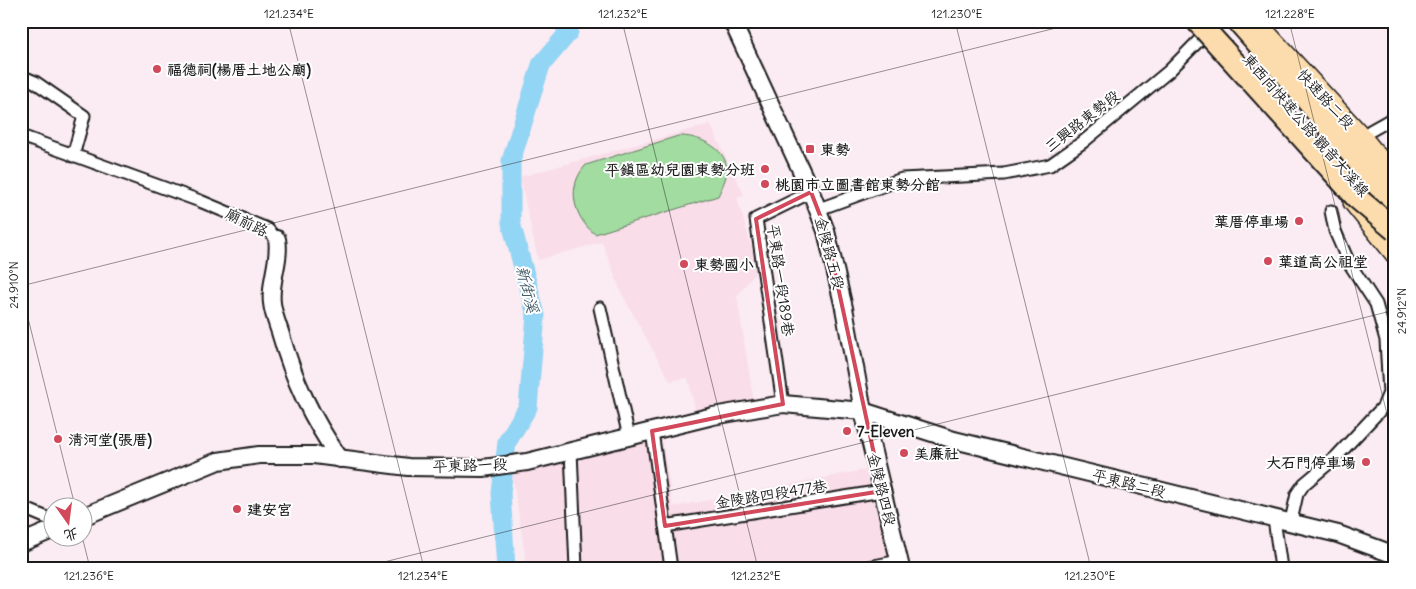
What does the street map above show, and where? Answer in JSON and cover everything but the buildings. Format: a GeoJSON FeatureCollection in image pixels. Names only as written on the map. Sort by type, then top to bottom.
{"type":"FeatureCollection","features":[{"type":"Feature","properties":{"kind":"highway","name":"東西向快速公路 觀音大溪線"},"geometry":{"type":"LineString","coordinates":[[1238,21],[1395,205]]}},
{"type":"Feature","properties":{"kind":"highway"},"geometry":{"type":"LineString","coordinates":[[1250,21],[1333,114],[1395,205]]}},
{"type":"Feature","properties":{"kind":"highway"},"geometry":{"type":"LineString","coordinates":[[1209,23],[1357,198],[1395,230]]}},
{"type":"Feature","properties":{"kind":"main road","name":"快速路二段"},"geometry":{"type":"LineString","coordinates":[[1255,21],[1359,134],[1395,178]]}},
{"type":"Feature","properties":{"kind":"main road"},"geometry":{"type":"LineString","coordinates":[[1209,23],[1395,254]]}},
{"type":"Feature","properties":{"kind":"street","name":"金陵路五段"},"geometry":{"type":"LineString","coordinates":[[732,21],[819,209],[844,308],[862,411]]}},
{"type":"Feature","properties":{"kind":"street","name":"三興路東勢段"},"geometry":{"type":"LineString","coordinates":[[819,209],[902,179],[1004,174],[1050,165],[1083,142],[1169,70],[1205,36],[1209,23]]}},
{"type":"Feature","properties":{"kind":"street"},"geometry":{"type":"LineString","coordinates":[[21,76],[35,82],[84,116],[73,156]]}},
{"type":"Feature","properties":{"kind":"street"},"geometry":{"type":"LineString","coordinates":[[1370,130],[1395,117]]}},
{"type":"Feature","properties":{"kind":"street","name":"廟前路"},"geometry":{"type":"LineString","coordinates":[[21,136],[208,205],[267,229],[277,239],[279,250],[274,270],[271,302],[288,360],[306,406],[340,459]]}},
{"type":"Feature","properties":{"kind":"street","name":"平東路一段189巷"},"geometry":{"type":"LineString","coordinates":[[783,404],[756,219],[811,192]]}},
{"type":"Feature","properties":{"kind":"street"},"geometry":{"type":"LineString","coordinates":[[1291,521],[1297,494],[1304,484],[1336,457],[1383,407],[1392,392],[1386,340],[1376,304],[1349,263],[1335,231],[1331,210]]}},
{"type":"Feature","properties":{"kind":"street"},"geometry":{"type":"LineString","coordinates":[[600,308],[629,437]]}},
{"type":"Feature","properties":{"kind":"street","name":"平東路一段"},"geometry":{"type":"LineString","coordinates":[[92,513],[218,461],[258,455],[314,455],[408,467],[483,468],[527,462],[713,416],[783,404],[862,411]]}},
{"type":"Feature","properties":{"kind":"street","name":"金陵路四段"},"geometry":{"type":"LineString","coordinates":[[862,411],[900,564]]}},
{"type":"Feature","properties":{"kind":"street","name":"平東路二段"},"geometry":{"type":"LineString","coordinates":[[862,411],[954,440],[1274,519],[1291,521],[1338,534],[1395,555]]}},
{"type":"Feature","properties":{"kind":"street"},"geometry":{"type":"LineString","coordinates":[[652,431],[671,568]]}},
{"type":"Feature","properties":{"kind":"street"},"geometry":{"type":"LineString","coordinates":[[571,451],[576,568]]}},
{"type":"Feature","properties":{"kind":"street","name":"金陵路四段477巷"},"geometry":{"type":"LineString","coordinates":[[665,526],[882,491]]}},
{"type":"Feature","properties":{"kind":"street"},"geometry":{"type":"LineString","coordinates":[[21,506],[42,515]]}},
{"type":"Feature","properties":{"kind":"street"},"geometry":{"type":"LineString","coordinates":[[1274,519],[1281,568]]}},
{"type":"Feature","properties":{"kind":"street"},"geometry":{"type":"LineString","coordinates":[[21,543],[42,534]]}},
{"type":"Feature","properties":{"kind":"street"},"geometry":{"type":"LineString","coordinates":[[864,568],[900,564]]}},
{"type":"Feature","properties":{"kind":"highlighted area"},"geometry":{"type":"Polygon","coordinates":[[[811,192],[826,231],[882,491],[665,526],[652,431],[783,404],[756,219],[811,192]]]}},
{"type":"Feature","properties":{"kind":"shaded area","name":"東勢國小"},"geometry":{"type":"Polygon","coordinates":[[[710,124],[744,195],[737,198],[758,269],[737,296],[754,404],[696,413],[688,378],[670,381],[622,294],[602,242],[538,260],[520,177],[710,124]]]}},
{"type":"Feature","properties":{"kind":"shaded area"},"geometry":{"type":"Polygon","coordinates":[[[662,439],[673,507],[865,470],[897,568],[527,568],[512,473],[662,439]]]}},
{"type":"Feature","properties":{"kind":"green space"},"geometry":{"type":"Polygon","coordinates":[[[678,136],[702,140],[722,154],[727,172],[718,196],[595,234],[587,227],[577,210],[574,192],[580,173],[586,165],[678,136]]]}},
{"type":"Feature","properties":{"kind":"waterway","name":"新街溪"},"geometry":{"type":"LineString","coordinates":[[506,568],[501,493],[507,442],[528,407],[536,315],[511,223],[511,161],[541,65],[569,32],[561,21]]}},
{"type":"Feature","properties":{"kind":"place","name":"福德祠(楊厝土地公廟)"},"geometry":{"type":"Point","coordinates":[157,69]}},
{"type":"Feature","properties":{"kind":"place","name":"東勢"},"geometry":{"type":"Point","coordinates":[810,149]}},
{"type":"Feature","properties":{"kind":"place","name":"平鎮區幼兒園東勢分班"},"geometry":{"type":"Point","coordinates":[765,169]}},
{"type":"Feature","properties":{"kind":"place","name":"桃園市立圖書館東勢分館"},"geometry":{"type":"Point","coordinates":[765,184]}},
{"type":"Feature","properties":{"kind":"place","name":"葉厝停車場"},"geometry":{"type":"Point","coordinates":[1299,221]}},
{"type":"Feature","properties":{"kind":"place","name":"葉道高公祖堂"},"geometry":{"type":"Point","coordinates":[1268,261]}},
{"type":"Feature","properties":{"kind":"place","name":"東勢國小"},"geometry":{"type":"Point","coordinates":[684,264]}},
{"type":"Feature","properties":{"kind":"place","name":"7-Eleven"},"geometry":{"type":"Point","coordinates":[847,431]}},
{"type":"Feature","properties":{"kind":"place","name":"清河堂(張厝)"},"geometry":{"type":"Point","coordinates":[58,439]}},
{"type":"Feature","properties":{"kind":"place","name":"美廉社"},"geometry":{"type":"Point","coordinates":[904,453]}},
{"type":"Feature","properties":{"kind":"place","name":"大石門停車場"},"geometry":{"type":"Point","coordinates":[1366,462]}},
{"type":"Feature","properties":{"kind":"place","name":"建安宮"},"geometry":{"type":"Point","coordinates":[237,509]}}]}
